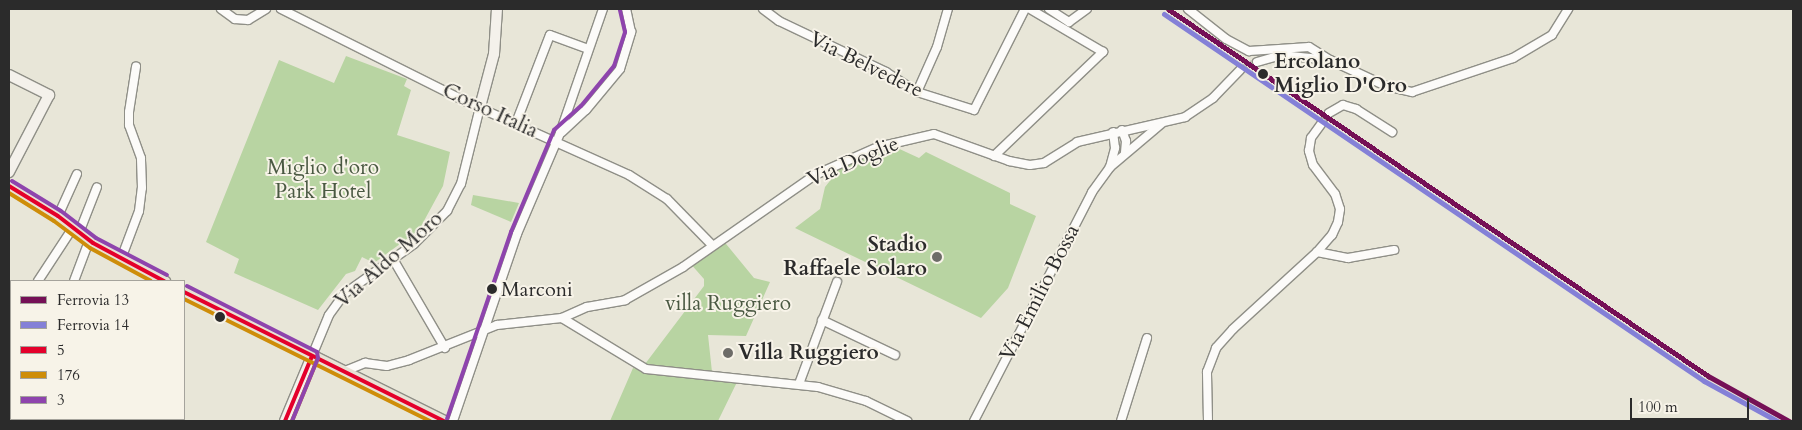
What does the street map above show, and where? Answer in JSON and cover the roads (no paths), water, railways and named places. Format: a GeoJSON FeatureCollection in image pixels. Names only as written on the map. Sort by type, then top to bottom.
{"type":"FeatureCollection","features":[{"type":"Feature","properties":{"kind":"main road"},"geometry":{"type":"LineString","coordinates":[[9,186],[58,216],[89,241],[162,280]]}},
{"type":"Feature","properties":{"kind":"main road"},"geometry":{"type":"LineString","coordinates":[[185,292],[444,421]]}},
{"type":"Feature","properties":{"kind":"street"},"geometry":{"type":"LineString","coordinates":[[221,9],[235,19],[248,20],[266,9]]}},
{"type":"Feature","properties":{"kind":"street","name":"Corso Italia"},"geometry":{"type":"LineString","coordinates":[[281,9],[480,107],[629,175],[667,199],[712,245]]}},
{"type":"Feature","properties":{"kind":"street"},"geometry":{"type":"LineString","coordinates":[[480,107],[494,54],[497,9]]}},
{"type":"Feature","properties":{"kind":"street"},"geometry":{"type":"LineString","coordinates":[[453,421],[482,331],[536,184],[557,142],[603,9]]}},
{"type":"Feature","properties":{"kind":"street"},"geometry":{"type":"LineString","coordinates":[[560,133],[586,110],[620,69],[631,32],[626,9]]}},
{"type":"Feature","properties":{"kind":"street","name":"Via Belvedere"},"geometry":{"type":"LineString","coordinates":[[763,9],[779,21],[886,72],[917,92],[974,110],[1025,9]]}},
{"type":"Feature","properties":{"kind":"street"},"geometry":{"type":"LineString","coordinates":[[917,92],[937,47],[948,9]]}},
{"type":"Feature","properties":{"kind":"street"},"geometry":{"type":"LineString","coordinates":[[994,156],[1103,52],[1030,9]]}},
{"type":"Feature","properties":{"kind":"street"},"geometry":{"type":"LineString","coordinates":[[1049,9],[1069,22],[1087,9]]}},
{"type":"Feature","properties":{"kind":"street"},"geometry":{"type":"LineString","coordinates":[[1188,9],[1226,39],[1249,50],[1309,47],[1330,60],[1386,86],[1412,92],[1513,58],[1552,35],[1568,9]]}},
{"type":"Feature","properties":{"kind":"street"},"geometry":{"type":"LineString","coordinates":[[516,123],[550,35],[588,49]]}},
{"type":"Feature","properties":{"kind":"street"},"geometry":{"type":"LineString","coordinates":[[1257,62],[1281,55],[1330,60]]}},
{"type":"Feature","properties":{"kind":"street"},"geometry":{"type":"LineString","coordinates":[[121,259],[139,211],[142,188],[141,158],[129,125],[128,112],[136,67]]}},
{"type":"Feature","properties":{"kind":"street","name":"Via Doglie"},"geometry":{"type":"LineString","coordinates":[[345,371],[365,364],[387,366],[445,348],[497,325],[562,318],[588,307],[626,300],[682,267],[778,198],[838,159],[878,147],[934,134],[994,156],[1030,165],[1044,163],[1077,142],[1122,130],[1163,123],[1200,108],[1240,70]]}},
{"type":"Feature","properties":{"kind":"street"},"geometry":{"type":"LineString","coordinates":[[9,75],[49,95],[9,172]]}},
{"type":"Feature","properties":{"kind":"street"},"geometry":{"type":"LineString","coordinates":[[1329,113],[1342,105],[1356,109],[1392,132]]}},
{"type":"Feature","properties":{"kind":"street","name":"Via Aldo Moro"},"geometry":{"type":"LineString","coordinates":[[312,356],[335,305],[354,286],[432,229],[456,196],[480,107]]}},
{"type":"Feature","properties":{"kind":"street","name":"Via Emilio Bossa"},"geometry":{"type":"LineString","coordinates":[[974,421],[1092,192],[1110,167],[1163,123]]}},
{"type":"Feature","properties":{"kind":"street"},"geometry":{"type":"LineString","coordinates":[[1208,421],[1207,372],[1216,348],[1317,252],[1332,235],[1340,209],[1335,194],[1313,165],[1309,151],[1311,138],[1322,123]]}},
{"type":"Feature","properties":{"kind":"street"},"geometry":{"type":"LineString","coordinates":[[1122,130],[1126,141],[1125,153]]}},
{"type":"Feature","properties":{"kind":"street","name":"Via Emilio Bossa"},"geometry":{"type":"LineString","coordinates":[[1110,167],[1114,148],[1113,132]]}},
{"type":"Feature","properties":{"kind":"street"},"geometry":{"type":"LineString","coordinates":[[58,216],[77,174]]}},
{"type":"Feature","properties":{"kind":"street"},"geometry":{"type":"LineString","coordinates":[[39,280],[75,231],[97,187]]}},
{"type":"Feature","properties":{"kind":"street"},"geometry":{"type":"LineString","coordinates":[[74,280],[89,241]]}},
{"type":"Feature","properties":{"kind":"street"},"geometry":{"type":"LineString","coordinates":[[1317,252],[1348,258],[1394,250]]}},
{"type":"Feature","properties":{"kind":"street"},"geometry":{"type":"LineString","coordinates":[[393,259],[445,348]]}},
{"type":"Feature","properties":{"kind":"street"},"geometry":{"type":"LineString","coordinates":[[799,384],[837,282]]}},
{"type":"Feature","properties":{"kind":"street"},"geometry":{"type":"LineString","coordinates":[[562,318],[646,369],[799,384],[866,401],[907,421]]}},
{"type":"Feature","properties":{"kind":"street"},"geometry":{"type":"LineString","coordinates":[[822,320],[894,355]]}},
{"type":"Feature","properties":{"kind":"street"},"geometry":{"type":"LineString","coordinates":[[1121,421],[1147,338]]}},
{"type":"Feature","properties":{"kind":"street"},"geometry":{"type":"LineString","coordinates":[[285,421],[312,356]]}},
{"type":"Feature","properties":{"kind":"tunnel"},"geometry":{"type":"LineString","coordinates":[[1240,70],[1257,62]]}},
{"type":"Feature","properties":{"kind":"rail line","name":"13"},"geometry":{"type":"LineString","coordinates":[[1168,9],[1708,376],[1789,421]]}},
{"type":"Feature","properties":{"kind":"rail line","name":"14"},"geometry":{"type":"LineString","coordinates":[[1164,14],[1704,381],[1777,421]]}},
{"type":"Feature","properties":{"kind":"place","name":"Ercolano Miglio D'Oro"},"geometry":{"type":"Point","coordinates":[1263,74]}},
{"type":"Feature","properties":{"kind":"place","name":"Stadio Raffaele Solaro"},"geometry":{"type":"Point","coordinates":[937,257]}},
{"type":"Feature","properties":{"kind":"place","name":"Marconi"},"geometry":{"type":"Point","coordinates":[492,289]}},
{"type":"Feature","properties":{"kind":"place","name":"Villa Ruggiero"},"geometry":{"type":"Point","coordinates":[728,353]}},
{"type":"Feature","properties":{"kind":"park label","name":"Miglio d'oro Park Hotel"},"geometry":{"type":"Point","coordinates":[323,180]}},
{"type":"Feature","properties":{"kind":"park label","name":"villa Ruggiero"},"geometry":{"type":"Point","coordinates":[728,304]}}]}
